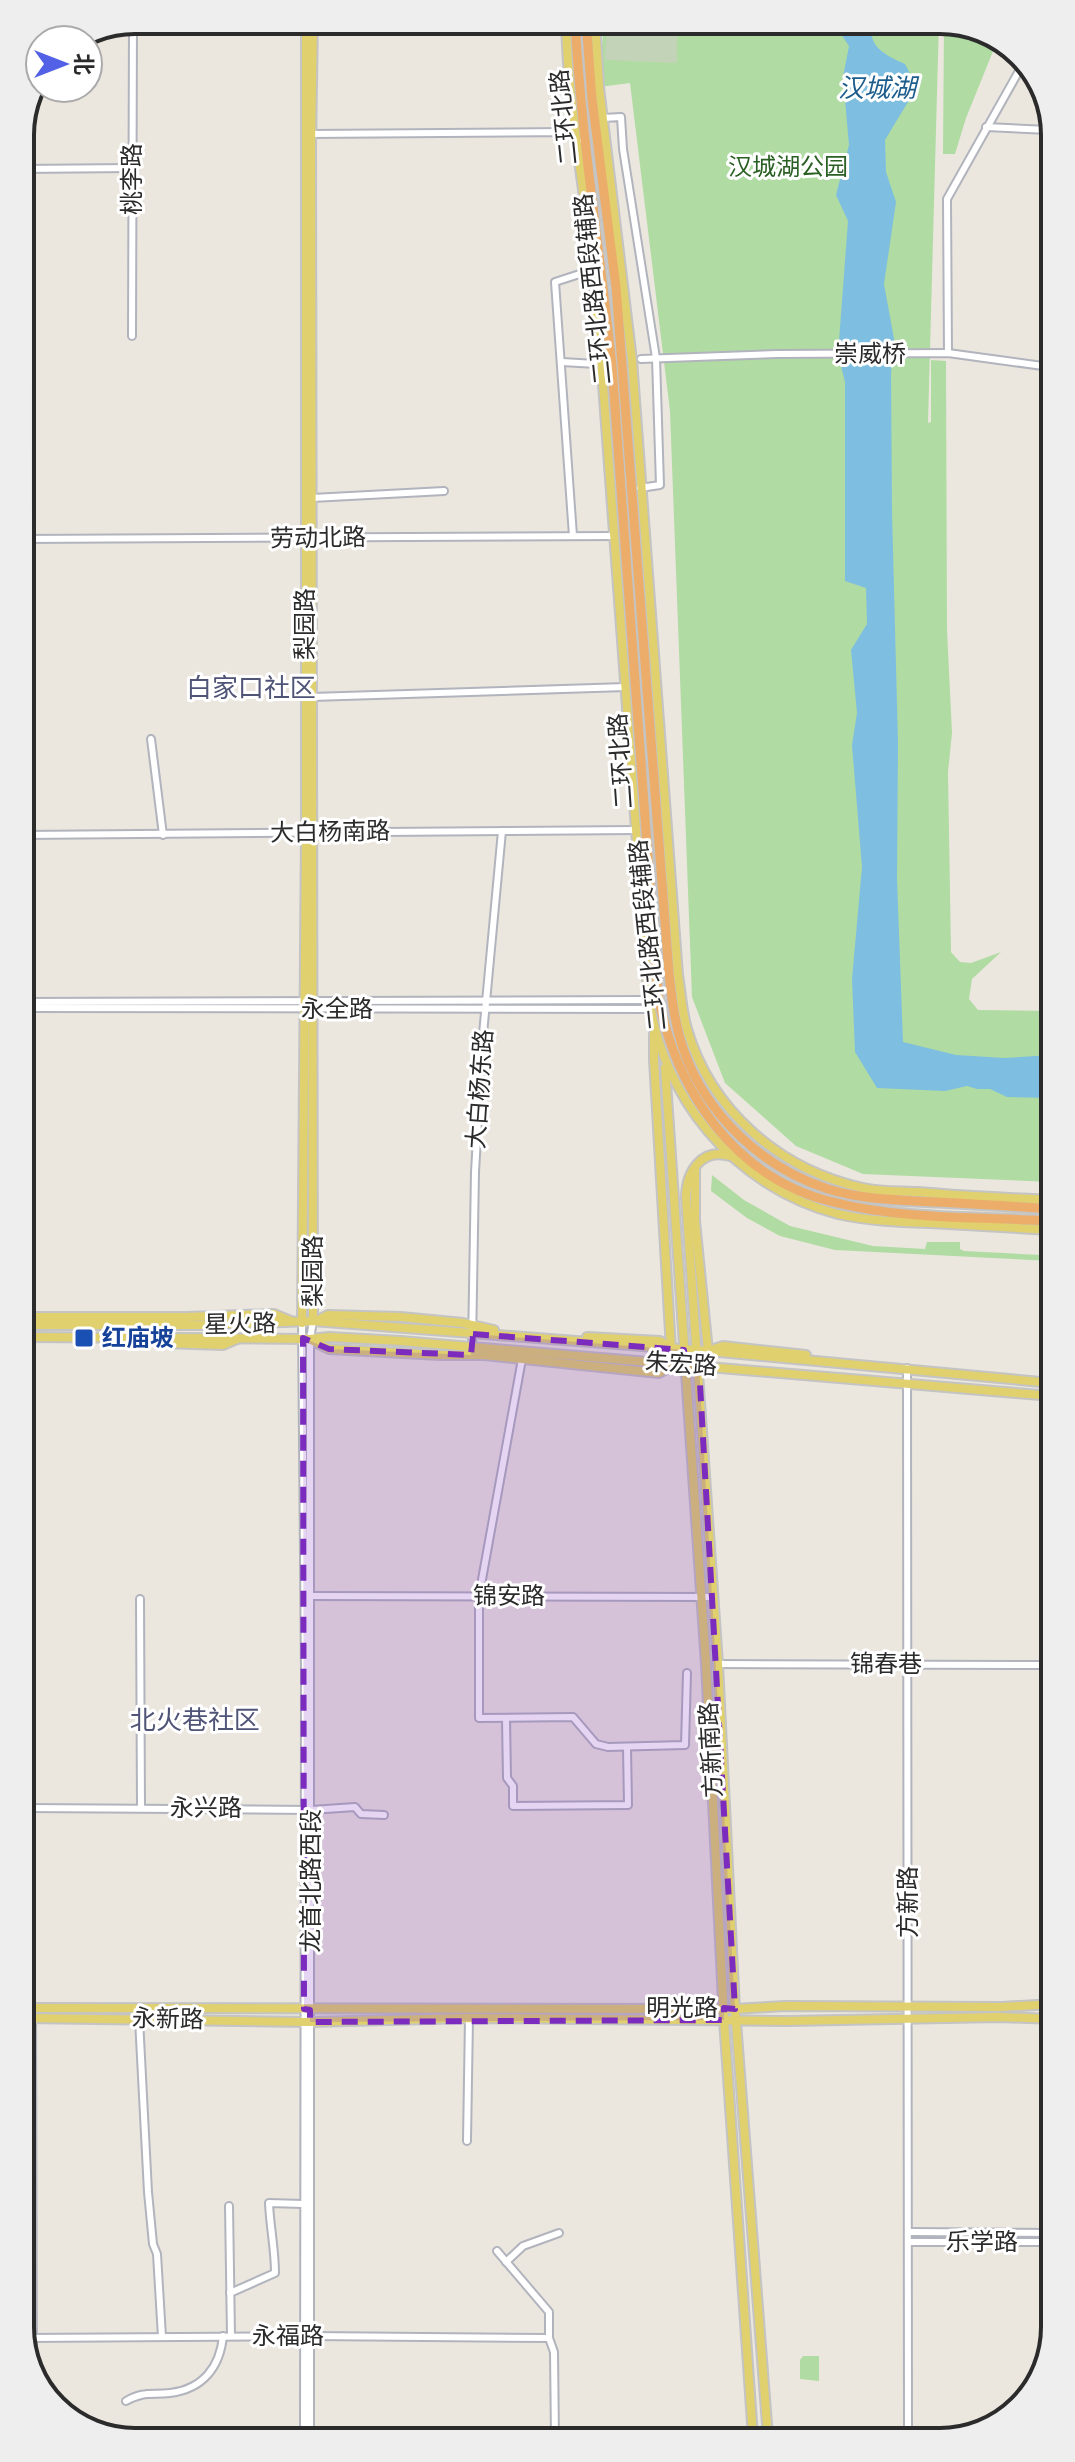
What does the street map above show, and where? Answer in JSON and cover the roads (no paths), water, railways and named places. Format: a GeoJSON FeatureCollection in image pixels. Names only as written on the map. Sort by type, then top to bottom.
{"type":"FeatureCollection","features":[{"type":"Feature","properties":{"kind":"highway","name":"二环北路"},"geometry":{"type":"LineString","coordinates":[[576,34],[580,141],[598,269],[658,995],[664,1028],[681,1074],[703,1111],[736,1148],[771,1174],[813,1196],[876,1211],[1041,1220]]}},
{"type":"Feature","properties":{"kind":"highway","name":"二环北路"},"geometry":{"type":"LineString","coordinates":[[587,34],[592,99],[616,287],[669,974],[676,1026],[683,1049],[711,1102],[738,1135],[777,1164],[828,1188],[861,1196],[911,1201],[1041,1208]]}},
{"type":"Feature","properties":{"kind":"main road","name":"梨园路"},"geometry":{"type":"LineString","coordinates":[[306,34],[312,498],[308,536],[312,697],[309,832]]}},
{"type":"Feature","properties":{"kind":"main road","name":"梨园路"},"geometry":{"type":"LineString","coordinates":[[313,34],[309,134],[308,536],[313,1321]]}},
{"type":"Feature","properties":{"kind":"main road"},"geometry":{"type":"LineString","coordinates":[[566,34],[580,141]]}},
{"type":"Feature","properties":{"kind":"main road","name":"二环北路西段辅路"},"geometry":{"type":"LineString","coordinates":[[596,34],[632,360],[678,975],[686,1026],[708,1080],[745,1127],[781,1155],[811,1172],[865,1188],[1041,1199]]}},
{"type":"Feature","properties":{"kind":"main road","name":"二环北路西段辅路"},"geometry":{"type":"LineString","coordinates":[[598,269],[650,1005],[665,1063],[685,1103],[708,1133],[732,1157],[767,1183],[794,1197],[838,1214],[899,1222],[1041,1229]]}},
{"type":"Feature","properties":{"kind":"main road","name":"梨园路"},"geometry":{"type":"LineString","coordinates":[[299,1323],[309,1005]]}},
{"type":"Feature","properties":{"kind":"main road"},"geometry":{"type":"LineString","coordinates":[[654,1026],[671,1349]]}},
{"type":"Feature","properties":{"kind":"main road","name":"方新南路"},"geometry":{"type":"LineString","coordinates":[[665,1063],[702,1597],[724,2020],[752,2428]]}},
{"type":"Feature","properties":{"kind":"main road","name":"方新南路"},"geometry":{"type":"LineString","coordinates":[[732,1157],[720,1153],[702,1160],[695,1170],[694,1188],[703,1351],[699,1366],[735,2009],[767,2428]]}},
{"type":"Feature","properties":{"kind":"main road"},"geometry":{"type":"LineString","coordinates":[[124,1321],[274,1314],[299,1323]]}},
{"type":"Feature","properties":{"kind":"main road"},"geometry":{"type":"LineString","coordinates":[[175,1325],[203,1316]]}},
{"type":"Feature","properties":{"kind":"main road"},"geometry":{"type":"LineString","coordinates":[[34,1318],[56,1321]]}},
{"type":"Feature","properties":{"kind":"main road","name":"星火路"},"geometry":{"type":"LineString","coordinates":[[34,1324],[124,1321],[175,1325],[313,1321]]}},
{"type":"Feature","properties":{"kind":"main road","name":"朱宏路"},"geometry":{"type":"LineString","coordinates":[[313,1321],[473,1330],[1041,1382]]}},
{"type":"Feature","properties":{"kind":"main road"},"geometry":{"type":"LineString","coordinates":[[307,1338],[329,1349],[522,1359],[659,1373],[675,1365]]}},
{"type":"Feature","properties":{"kind":"main road","name":"星火路"},"geometry":{"type":"LineString","coordinates":[[34,1340],[307,1338]]}},
{"type":"Feature","properties":{"kind":"main road","name":"朱宏路"},"geometry":{"type":"LineString","coordinates":[[307,1338],[472,1347],[1041,1395]]}},
{"type":"Feature","properties":{"kind":"main road"},"geometry":{"type":"LineString","coordinates":[[466,1355],[493,1349]]}},
{"type":"Feature","properties":{"kind":"main road","name":"明光路"},"geometry":{"type":"LineString","coordinates":[[307,2010],[1041,2005]]}},
{"type":"Feature","properties":{"kind":"main road","name":"永新路"},"geometry":{"type":"LineString","coordinates":[[34,2013],[307,2010]]}},
{"type":"Feature","properties":{"kind":"main road","name":"永新路"},"geometry":{"type":"LineString","coordinates":[[34,2013],[139,2019],[306,2021]]}},
{"type":"Feature","properties":{"kind":"main road","name":"明光路"},"geometry":{"type":"LineString","coordinates":[[306,2021],[469,2018],[1041,2019]]}},
{"type":"Feature","properties":{"kind":"street","name":"桃李路"},"geometry":{"type":"LineString","coordinates":[[132,336],[133,34]]}},
{"type":"Feature","properties":{"kind":"street"},"geometry":{"type":"LineString","coordinates":[[948,353],[947,199],[1018,72]]}},
{"type":"Feature","properties":{"kind":"street"},"geometry":{"type":"LineString","coordinates":[[603,118],[621,117],[625,164],[656,358],[660,485],[640,488]]}},
{"type":"Feature","properties":{"kind":"street"},"geometry":{"type":"LineString","coordinates":[[986,127],[1041,130]]}},
{"type":"Feature","properties":{"kind":"street"},"geometry":{"type":"LineString","coordinates":[[309,134],[566,132],[580,141]]}},
{"type":"Feature","properties":{"kind":"street"},"geometry":{"type":"LineString","coordinates":[[34,169],[132,168]]}},
{"type":"Feature","properties":{"kind":"street"},"geometry":{"type":"LineString","coordinates":[[573,536],[555,282],[598,269]]}},
{"type":"Feature","properties":{"kind":"street","name":"崇威桥"},"geometry":{"type":"LineString","coordinates":[[641,359],[948,353],[1041,366]]}},
{"type":"Feature","properties":{"kind":"street"},"geometry":{"type":"LineString","coordinates":[[562,362],[596,364]]}},
{"type":"Feature","properties":{"kind":"street"},"geometry":{"type":"LineString","coordinates":[[312,498],[444,491]]}},
{"type":"Feature","properties":{"kind":"street","name":"劳动北路"},"geometry":{"type":"LineString","coordinates":[[34,539],[615,536]]}},
{"type":"Feature","properties":{"kind":"street"},"geometry":{"type":"LineString","coordinates":[[312,697],[626,687]]}},
{"type":"Feature","properties":{"kind":"street"},"geometry":{"type":"LineString","coordinates":[[151,739],[163,835]]}},
{"type":"Feature","properties":{"kind":"street","name":"大白杨南路"},"geometry":{"type":"LineString","coordinates":[[34,835],[637,830]]}},
{"type":"Feature","properties":{"kind":"street","name":"大白杨东路"},"geometry":{"type":"LineString","coordinates":[[472,1347],[475,1172],[502,831]]}},
{"type":"Feature","properties":{"kind":"street","name":"永全路"},"geometry":{"type":"LineString","coordinates":[[34,1002],[650,1005]]}},
{"type":"Feature","properties":{"kind":"street","name":"永全路"},"geometry":{"type":"LineString","coordinates":[[34,1008],[309,1005]]}},
{"type":"Feature","properties":{"kind":"street","name":"龙首北路西段"},"geometry":{"type":"LineString","coordinates":[[310,2428],[303,2204],[308,1809],[307,1338],[313,1321]]}},
{"type":"Feature","properties":{"kind":"street","name":"龙首北路西段"},"geometry":{"type":"LineString","coordinates":[[299,1323],[307,1338]]}},
{"type":"Feature","properties":{"kind":"street"},"geometry":{"type":"LineString","coordinates":[[522,1359],[479,1596],[479,1718],[573,1717],[596,1744],[608,1747],[685,1745],[687,1673]]}},
{"type":"Feature","properties":{"kind":"street","name":"方新路"},"geometry":{"type":"LineString","coordinates":[[907,1368],[908,2428]]}},
{"type":"Feature","properties":{"kind":"street","name":"锦安路"},"geometry":{"type":"LineString","coordinates":[[307,1596],[713,1597]]}},
{"type":"Feature","properties":{"kind":"street"},"geometry":{"type":"LineString","coordinates":[[140,1599],[141,1808]]}},
{"type":"Feature","properties":{"kind":"street","name":"锦春巷"},"geometry":{"type":"LineString","coordinates":[[718,1664],[1041,1665]]}},
{"type":"Feature","properties":{"kind":"street"},"geometry":{"type":"LineString","coordinates":[[506,1719],[507,1778],[513,1786],[513,1806],[628,1805],[627,1747]]}},
{"type":"Feature","properties":{"kind":"street","name":"永兴路"},"geometry":{"type":"LineString","coordinates":[[34,1808],[355,1807],[361,1814],[384,1815]]}},
{"type":"Feature","properties":{"kind":"street"},"geometry":{"type":"LineString","coordinates":[[467,2141],[469,2018]]}},
{"type":"Feature","properties":{"kind":"street"},"geometry":{"type":"LineString","coordinates":[[139,2019],[148,2192],[153,2244],[157,2254],[162,2337]]}},
{"type":"Feature","properties":{"kind":"street","name":"龙首北路西段"},"geometry":{"type":"LineString","coordinates":[[304,2428],[306,2021]]}},
{"type":"Feature","properties":{"kind":"street"},"geometry":{"type":"LineString","coordinates":[[230,2293],[275,2273],[269,2203],[303,2204]]}},
{"type":"Feature","properties":{"kind":"street"},"geometry":{"type":"LineString","coordinates":[[126,2401],[142,2393],[173,2393],[212,2374],[227,2336],[229,2206]]}},
{"type":"Feature","properties":{"kind":"street","name":"乐学路"},"geometry":{"type":"LineString","coordinates":[[910,2232],[1041,2233]]}},
{"type":"Feature","properties":{"kind":"street"},"geometry":{"type":"LineString","coordinates":[[506,2262],[523,2246],[559,2233]]}},
{"type":"Feature","properties":{"kind":"street","name":"乐学路"},"geometry":{"type":"LineString","coordinates":[[909,2242],[1041,2242]]}},
{"type":"Feature","properties":{"kind":"street"},"geometry":{"type":"LineString","coordinates":[[497,2251],[549,2312],[549,2338],[554,2352],[555,2428]]}},
{"type":"Feature","properties":{"kind":"street","name":"永福路"},"geometry":{"type":"LineString","coordinates":[[35,2338],[549,2338]]}},
{"type":"Feature","properties":{"kind":"water","name":"汉城湖"},"geometry":{"type":"Polygon","coordinates":[[[841,34],[872,34],[878,48],[905,64],[917,87],[885,140],[886,172],[896,202],[884,284],[894,339],[891,374],[892,512],[898,743],[897,879],[903,1042],[956,1055],[1005,1058],[1041,1056],[1041,1098],[1007,1097],[990,1089],[967,1086],[945,1091],[877,1088],[855,1052],[852,979],[862,867],[852,745],[857,713],[851,650],[867,624],[866,588],[845,581],[845,382],[838,354],[848,221],[836,195],[849,145],[843,77],[849,46],[841,34]]]}},
{"type":"Feature","properties":{"kind":"place","name":"红庙坡"},"geometry":{"type":"Point","coordinates":[84,1338]}},
{"type":"Feature","properties":{"kind":"district","name":"白家口社区"},"geometry":{"type":"Point","coordinates":[251,689]}},
{"type":"Feature","properties":{"kind":"district","name":"北火巷社区"},"geometry":{"type":"Point","coordinates":[195,1721]}},
{"type":"Feature","properties":{"kind":"park label","name":"汉城湖公园"},"geometry":{"type":"Point","coordinates":[788,167]}}]}
